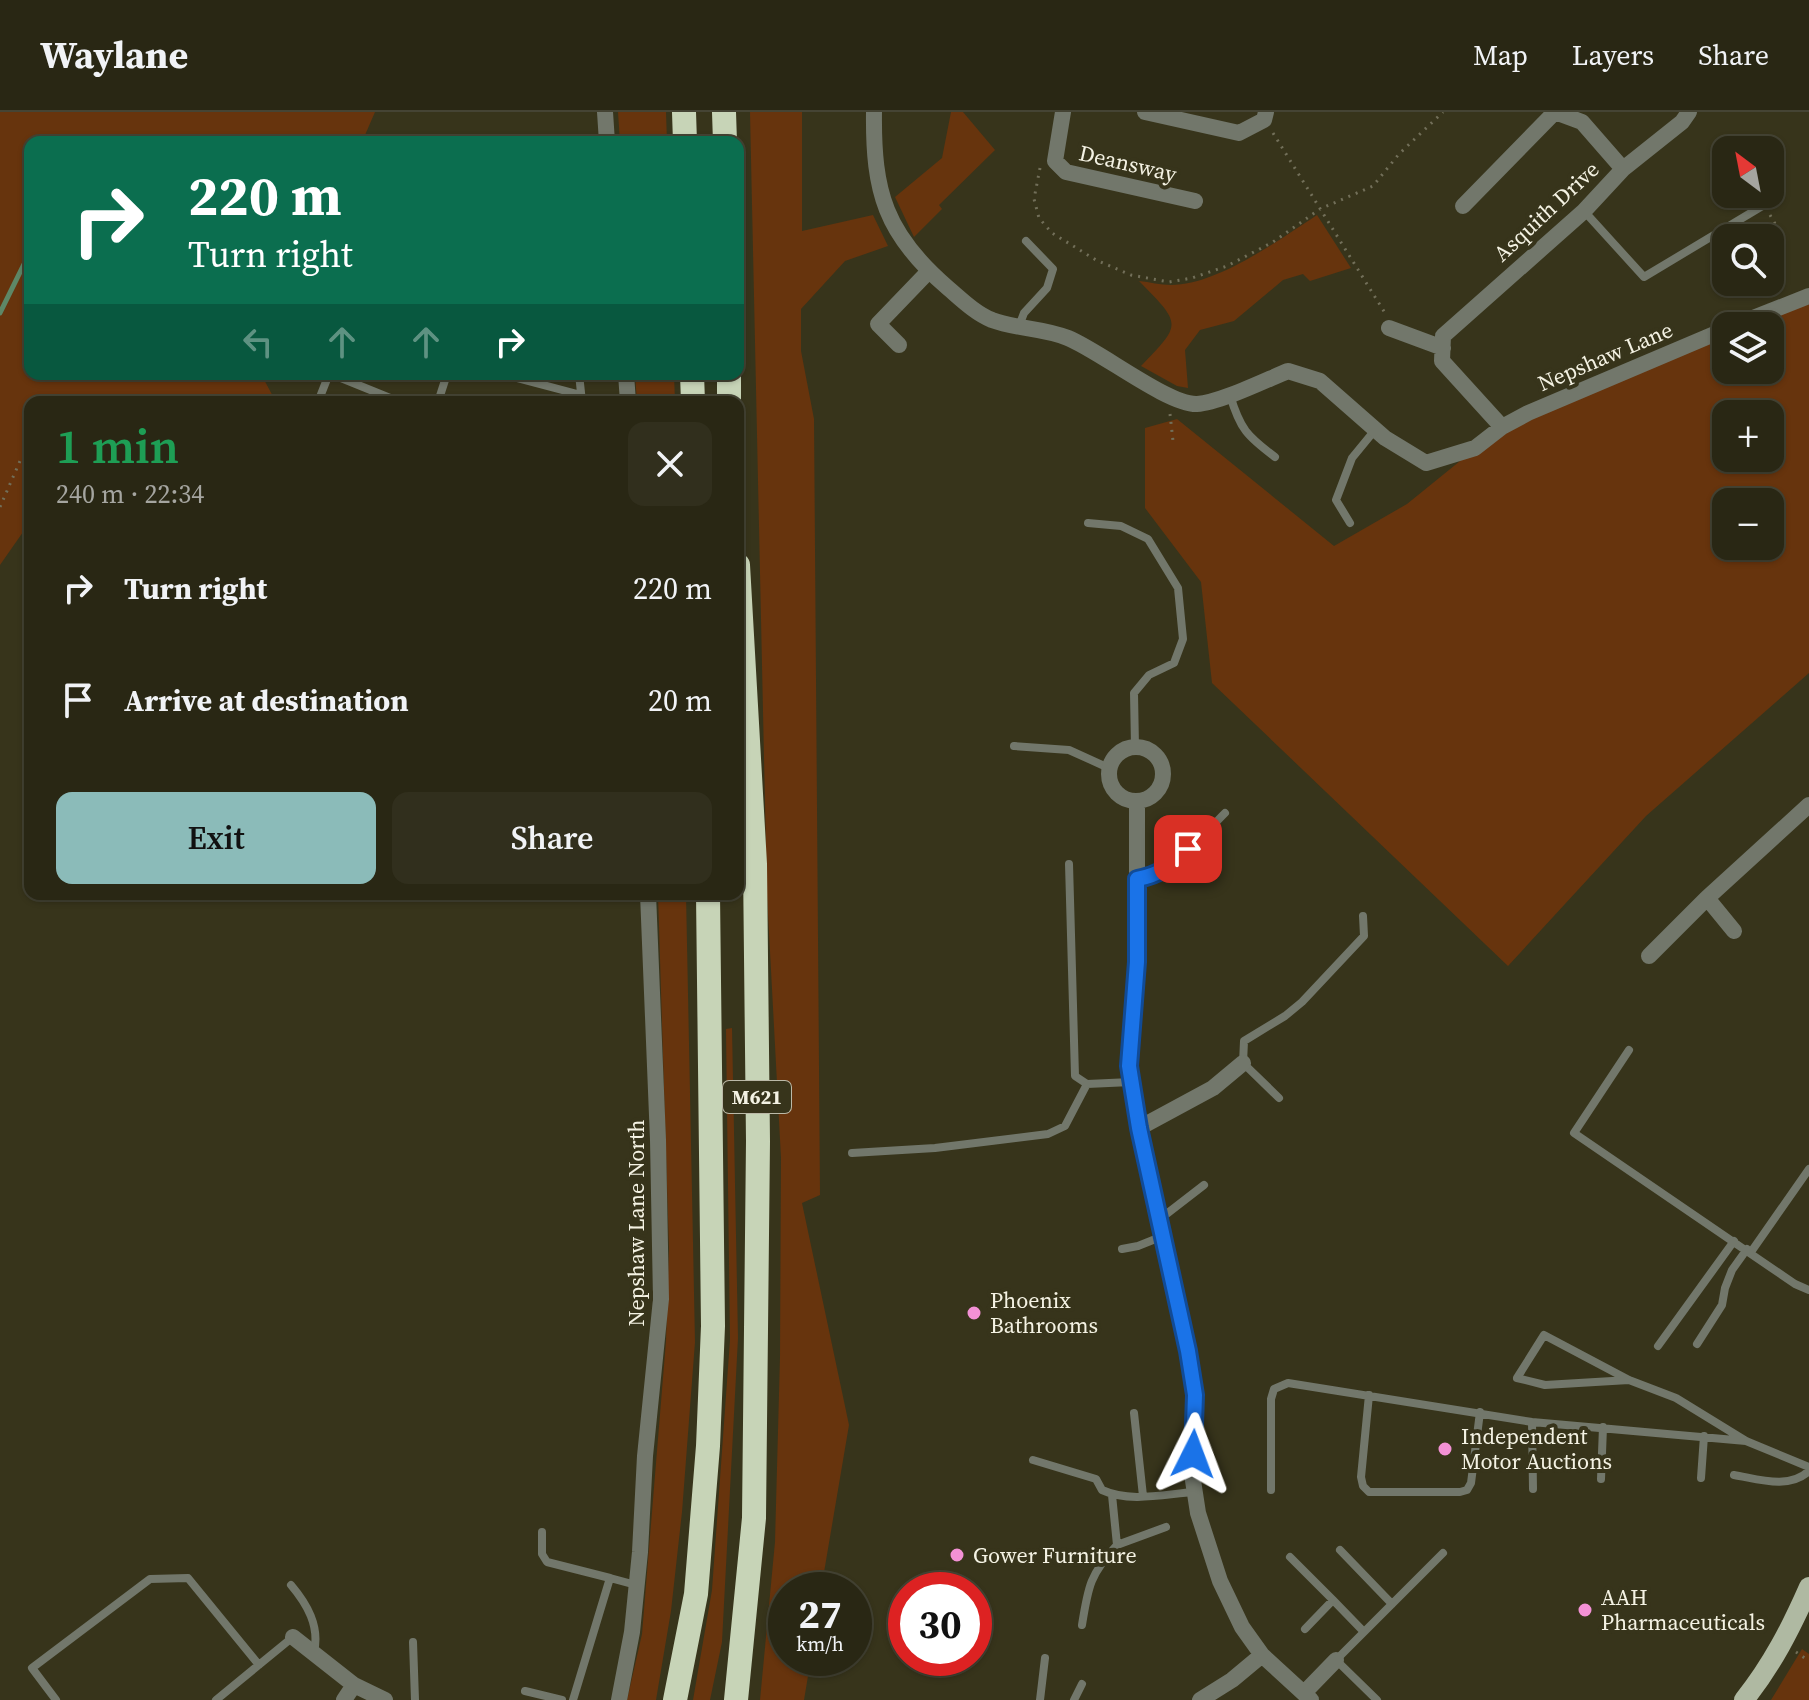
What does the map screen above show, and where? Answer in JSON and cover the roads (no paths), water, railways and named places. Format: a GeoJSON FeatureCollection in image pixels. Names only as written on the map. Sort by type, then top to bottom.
{"type":"FeatureCollection","features":[{"type":"Feature","properties":{"kind":"highway"},"geometry":{"type":"LineString","coordinates":[[684,112],[685,136]]}},
{"type":"Feature","properties":{"kind":"highway"},"geometry":{"type":"LineString","coordinates":[[724,112],[725,136]]}},
{"type":"Feature","properties":{"kind":"highway","name":"M621"},"geometry":{"type":"LineString","coordinates":[[736,1700],[754,1518],[758,1141],[755,864],[744,671]]}},
{"type":"Feature","properties":{"kind":"highway","name":"M621"},"geometry":{"type":"LineString","coordinates":[[675,1700],[696,1594],[708,1446],[713,1326],[708,900]]}},
{"type":"Feature","properties":{"kind":"main road"},"geometry":{"type":"LineString","coordinates":[[1744,1700],[1764,1675],[1787,1637],[1809,1588]]}},
{"type":"Feature","properties":{"kind":"street"},"geometry":{"type":"LineString","coordinates":[[605,112],[607,136]]}},
{"type":"Feature","properties":{"kind":"street"},"geometry":{"type":"LineString","coordinates":[[874,112],[873,158],[878,186],[891,221],[905,245],[973,310],[1019,327]]}},
{"type":"Feature","properties":{"kind":"street","name":"Deansway"},"geometry":{"type":"LineString","coordinates":[[1063,112],[1048,163],[1066,172],[1195,201]]}},
{"type":"Feature","properties":{"kind":"street"},"geometry":{"type":"LineString","coordinates":[[1145,112],[1239,133],[1265,116]]}},
{"type":"Feature","properties":{"kind":"street"},"geometry":{"type":"LineString","coordinates":[[1463,206],[1555,112],[1582,122],[1623,169]]}},
{"type":"Feature","properties":{"kind":"street","name":"Asquith Drive"},"geometry":{"type":"LineString","coordinates":[[1443,348],[1443,336],[1584,211],[1623,169],[1682,122],[1689,112]]}},
{"type":"Feature","properties":{"kind":"street"},"geometry":{"type":"LineString","coordinates":[[899,345],[878,324],[929,271]]}},
{"type":"Feature","properties":{"kind":"street"},"geometry":{"type":"LineString","coordinates":[[1767,312],[1809,296]]}},
{"type":"Feature","properties":{"kind":"street","name":"Nepshaw Lane"},"geometry":{"type":"LineString","coordinates":[[1019,327],[1067,337],[1173,399],[1197,404],[1288,371],[1320,381],[1375,430],[1426,463],[1475,448],[1502,427],[1712,335]]}},
{"type":"Feature","properties":{"kind":"street"},"geometry":{"type":"LineString","coordinates":[[1389,328],[1443,348],[1442,361],[1502,427]]}},
{"type":"Feature","properties":{"kind":"street"},"geometry":{"type":"LineString","coordinates":[[1146,748],[1161,762],[1162,783],[1148,798],[1137,801],[1127,799],[1112,785],[1111,769],[1117,755],[1125,749],[1146,748]]}},
{"type":"Feature","properties":{"kind":"street"},"geometry":{"type":"LineString","coordinates":[[1137,801],[1137,962],[1129,1066],[1195,1395],[1192,1474],[1198,1513],[1220,1581],[1242,1627],[1262,1655],[1308,1697],[1336,1660]]}},
{"type":"Feature","properties":{"kind":"street"},"geometry":{"type":"LineString","coordinates":[[1649,956],[1809,805]]}},
{"type":"Feature","properties":{"kind":"street"},"geometry":{"type":"LineString","coordinates":[[1707,898],[1734,931]]}},
{"type":"Feature","properties":{"kind":"street","name":"Nepshaw Lane North"},"geometry":{"type":"LineString","coordinates":[[619,1700],[637,1585],[645,1456],[661,1299],[648,900]]}},
{"type":"Feature","properties":{"kind":"street"},"geometry":{"type":"LineString","coordinates":[[1139,1128],[1213,1088],[1243,1063]]}},
{"type":"Feature","properties":{"kind":"street"},"geometry":{"type":"LineString","coordinates":[[293,1637],[354,1685],[385,1700]]}},
{"type":"Feature","properties":{"kind":"street"},"geometry":{"type":"LineString","coordinates":[[1200,1700],[1232,1680],[1262,1655]]}},
{"type":"Feature","properties":{"kind":"street"},"geometry":{"type":"LineString","coordinates":[[344,1700],[354,1685]]}},
{"type":"Feature","properties":{"kind":"lane"},"geometry":{"type":"LineString","coordinates":[[1584,211],[1644,277],[1759,208]]}},
{"type":"Feature","properties":{"kind":"lane"},"geometry":{"type":"LineString","coordinates":[[1019,327],[1024,313],[1047,288],[1053,269],[1026,241]]}},
{"type":"Feature","properties":{"kind":"lane"},"geometry":{"type":"LineString","coordinates":[[345,380],[385,396]]}},
{"type":"Feature","properties":{"kind":"lane"},"geometry":{"type":"LineString","coordinates":[[522,380],[574,396]]}},
{"type":"Feature","properties":{"kind":"lane"},"geometry":{"type":"LineString","coordinates":[[1230,394],[1238,422],[1246,435],[1275,457]]}},
{"type":"Feature","properties":{"kind":"lane"},"geometry":{"type":"LineString","coordinates":[[1350,523],[1336,500],[1352,458],[1375,430]]}},
{"type":"Feature","properties":{"kind":"lane"},"geometry":{"type":"LineString","coordinates":[[1088,523],[1121,526],[1148,539],[1178,588],[1183,639],[1174,663],[1149,675],[1134,693],[1135,747]]}},
{"type":"Feature","properties":{"kind":"lane"},"geometry":{"type":"LineString","coordinates":[[1014,746],[1069,750],[1111,769]]}},
{"type":"Feature","properties":{"kind":"lane"},"geometry":{"type":"LineString","coordinates":[[1137,879],[1153,876],[1170,867],[1225,813]]}},
{"type":"Feature","properties":{"kind":"lane"},"geometry":{"type":"LineString","coordinates":[[1069,864],[1075,1076],[1087,1084],[1131,1082]]}},
{"type":"Feature","properties":{"kind":"lane"},"geometry":{"type":"LineString","coordinates":[[1279,1098],[1243,1063],[1244,1041],[1302,1002],[1364,936],[1363,916]]}},
{"type":"Feature","properties":{"kind":"lane"},"geometry":{"type":"LineString","coordinates":[[1629,1050],[1574,1133],[1795,1284],[1809,1290]]}},
{"type":"Feature","properties":{"kind":"lane"},"geometry":{"type":"LineString","coordinates":[[852,1153],[949,1147],[1048,1134],[1065,1126],[1087,1084]]}},
{"type":"Feature","properties":{"kind":"lane"},"geometry":{"type":"LineString","coordinates":[[1697,1344],[1722,1305],[1732,1270],[1809,1169]]}},
{"type":"Feature","properties":{"kind":"lane"},"geometry":{"type":"LineString","coordinates":[[1122,1249],[1161,1228],[1204,1185]]}},
{"type":"Feature","properties":{"kind":"lane"},"geometry":{"type":"LineString","coordinates":[[1658,1346],[1734,1241]]}},
{"type":"Feature","properties":{"kind":"lane"},"geometry":{"type":"LineString","coordinates":[[1629,1380],[1545,1385],[1517,1378],[1544,1335],[1629,1380],[1676,1398],[1746,1441],[1809,1469],[1804,1476],[1783,1483],[1734,1475]]}},
{"type":"Feature","properties":{"kind":"lane"},"geometry":{"type":"LineString","coordinates":[[1271,1490],[1271,1399],[1274,1389],[1288,1383],[1532,1422],[1746,1441]]}},
{"type":"Feature","properties":{"kind":"lane"},"geometry":{"type":"LineString","coordinates":[[1369,1395],[1361,1477],[1363,1486],[1369,1492],[1467,1490],[1471,1483],[1480,1412]]}},
{"type":"Feature","properties":{"kind":"lane"},"geometry":{"type":"LineString","coordinates":[[1134,1413],[1143,1496]]}},
{"type":"Feature","properties":{"kind":"lane"},"geometry":{"type":"LineString","coordinates":[[1532,1422],[1533,1489]]}},
{"type":"Feature","properties":{"kind":"lane"},"geometry":{"type":"LineString","coordinates":[[1601,1479],[1603,1427]]}},
{"type":"Feature","properties":{"kind":"lane"},"geometry":{"type":"LineString","coordinates":[[1701,1478],[1704,1436]]}},
{"type":"Feature","properties":{"kind":"lane"},"geometry":{"type":"LineString","coordinates":[[1033,1460],[1096,1479],[1102,1490],[1112,1495],[1194,1492]]}},
{"type":"Feature","properties":{"kind":"lane"},"geometry":{"type":"LineString","coordinates":[[1112,1495],[1117,1545]]}},
{"type":"Feature","properties":{"kind":"lane"},"geometry":{"type":"LineString","coordinates":[[1082,1625],[1088,1587],[1099,1564],[1117,1545],[1166,1527]]}},
{"type":"Feature","properties":{"kind":"lane"},"geometry":{"type":"LineString","coordinates":[[542,1532],[542,1554],[547,1562],[637,1585]]}},
{"type":"Feature","properties":{"kind":"lane"},"geometry":{"type":"LineString","coordinates":[[1340,1550],[1392,1604]]}},
{"type":"Feature","properties":{"kind":"lane"},"geometry":{"type":"LineString","coordinates":[[1377,1700],[1336,1660],[1443,1553]]}},
{"type":"Feature","properties":{"kind":"lane"},"geometry":{"type":"LineString","coordinates":[[1290,1557],[1364,1632]]}},
{"type":"Feature","properties":{"kind":"lane"},"geometry":{"type":"LineString","coordinates":[[56,1700],[32,1668],[150,1579],[188,1578],[259,1665]]}},
{"type":"Feature","properties":{"kind":"lane"},"geometry":{"type":"LineString","coordinates":[[573,1700],[610,1578]]}},
{"type":"Feature","properties":{"kind":"lane"},"geometry":{"type":"LineString","coordinates":[[291,1585],[305,1601],[312,1619],[317,1639],[314,1654]]}},
{"type":"Feature","properties":{"kind":"lane"},"geometry":{"type":"LineString","coordinates":[[1305,1629],[1333,1600]]}},
{"type":"Feature","properties":{"kind":"lane"},"geometry":{"type":"LineString","coordinates":[[216,1700],[293,1637]]}},
{"type":"Feature","properties":{"kind":"lane"},"geometry":{"type":"LineString","coordinates":[[413,1642],[415,1700]]}},
{"type":"Feature","properties":{"kind":"lane"},"geometry":{"type":"LineString","coordinates":[[1040,1700],[1045,1658]]}},
{"type":"Feature","properties":{"kind":"lane"},"geometry":{"type":"LineString","coordinates":[[1074,1700],[1082,1684]]}},
{"type":"Feature","properties":{"kind":"lane"},"geometry":{"type":"LineString","coordinates":[[525,1691],[562,1700]]}},
{"type":"Feature","properties":{"kind":"waterway"},"geometry":{"type":"LineString","coordinates":[[0,313],[24,264]]}},
{"type":"Feature","properties":{"kind":"place","name":"Phoenix Bathrooms"},"geometry":{"type":"Point","coordinates":[974,1313]}},
{"type":"Feature","properties":{"kind":"place","name":"Independent Motor Auctions"},"geometry":{"type":"Point","coordinates":[1445,1449]}},
{"type":"Feature","properties":{"kind":"place","name":"Gower Furniture"},"geometry":{"type":"Point","coordinates":[957,1555]}},
{"type":"Feature","properties":{"kind":"place","name":"AAH Pharmaceuticals"},"geometry":{"type":"Point","coordinates":[1585,1610]}}]}
